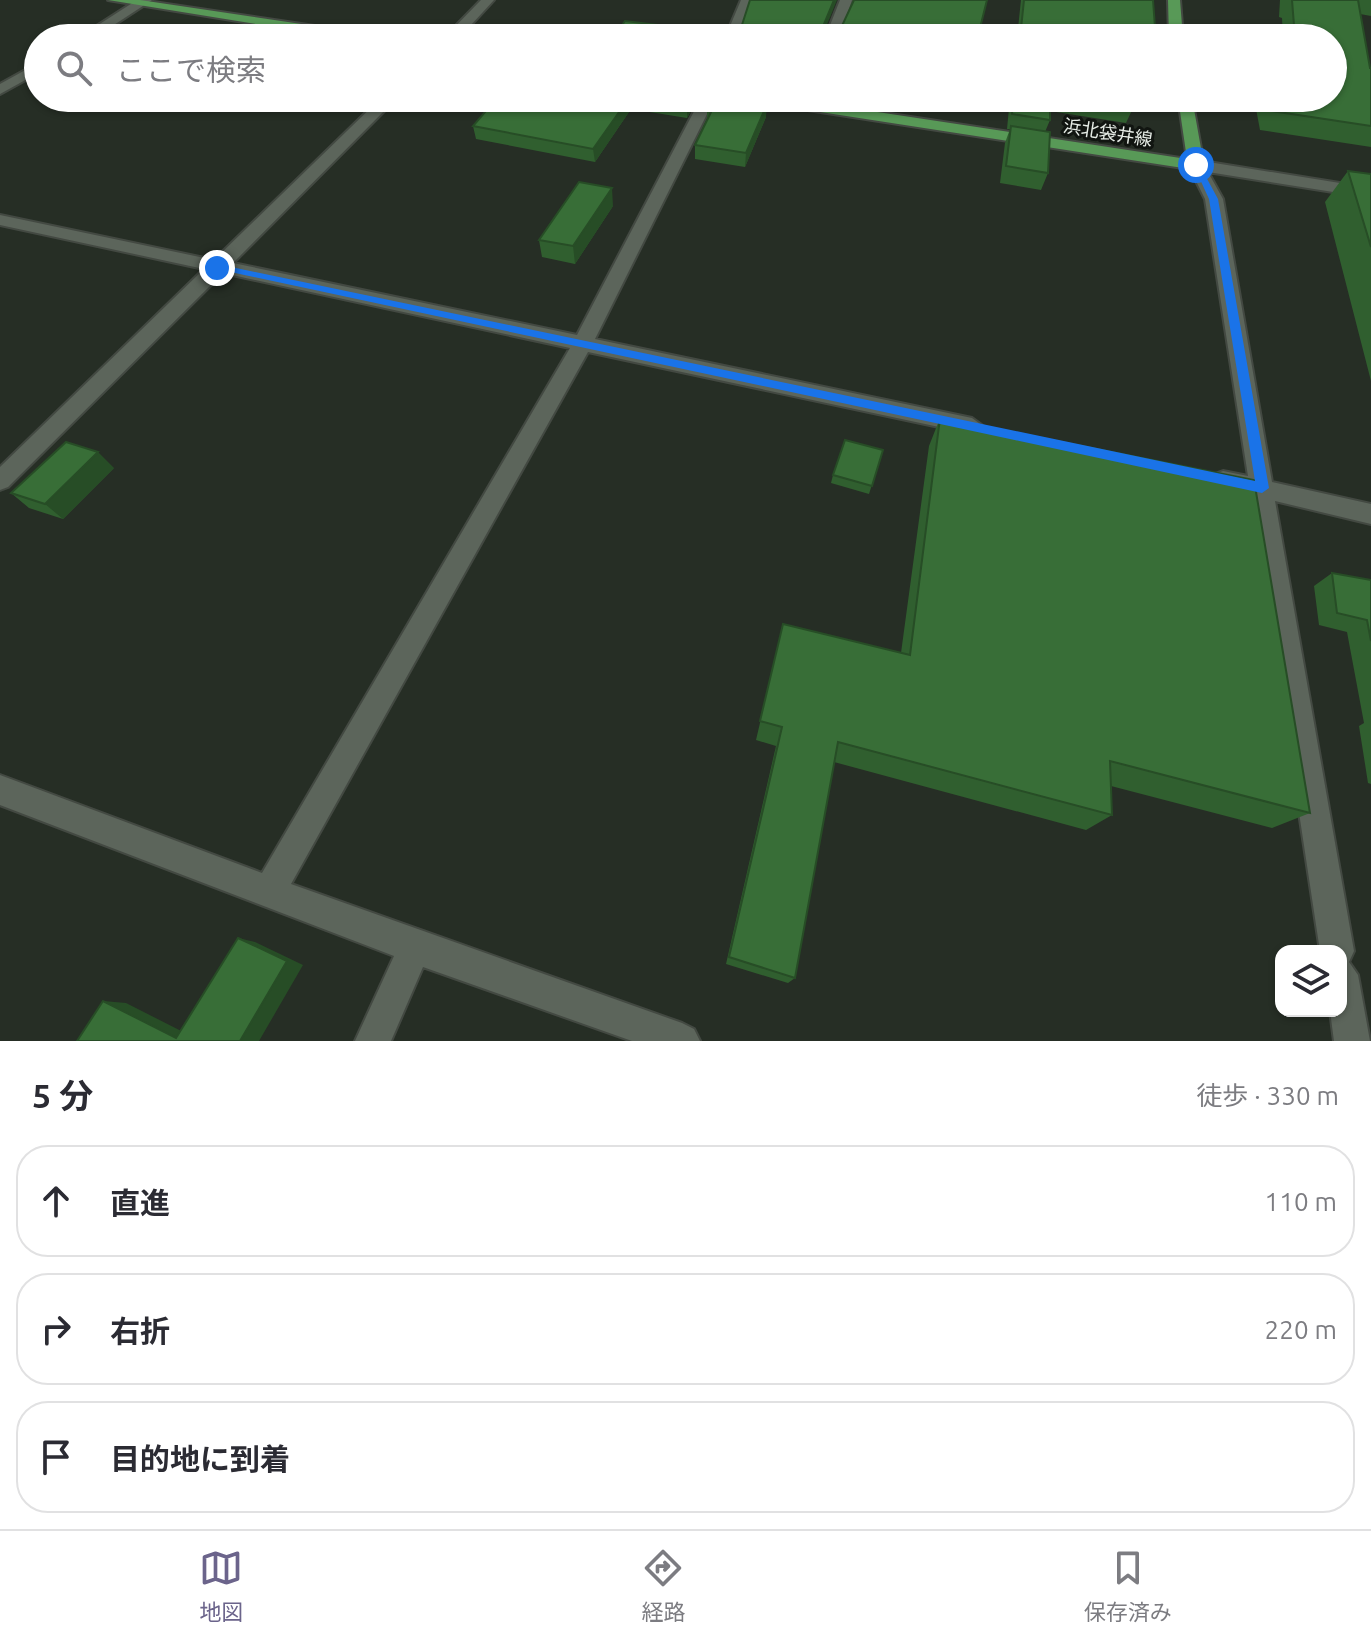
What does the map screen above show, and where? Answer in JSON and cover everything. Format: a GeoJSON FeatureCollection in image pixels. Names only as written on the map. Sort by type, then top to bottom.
{"type":"FeatureCollection","features":[{"type":"Feature","properties":{"kind":"main road"},"geometry":{"type":"LineString","coordinates":[[114,0],[281,24]]}},
{"type":"Feature","properties":{"kind":"main road"},"geometry":{"type":"LineString","coordinates":[[1174,0],[1175,24]]}},
{"type":"Feature","properties":{"kind":"main road","name":"浜北袋井線"},"geometry":{"type":"LineString","coordinates":[[870,112],[1196,165]]}},
{"type":"Feature","properties":{"kind":"main road"},"geometry":{"type":"LineString","coordinates":[[1187,112],[1196,165]]}},
{"type":"Feature","properties":{"kind":"street"},"geometry":{"type":"LineString","coordinates":[[465,24],[488,0]]}},
{"type":"Feature","properties":{"kind":"street"},"geometry":{"type":"LineString","coordinates":[[738,24],[747,0]]}},
{"type":"Feature","properties":{"kind":"street"},"geometry":{"type":"LineString","coordinates":[[837,24],[846,0]]}},
{"type":"Feature","properties":{"kind":"street"},"geometry":{"type":"LineString","coordinates":[[108,24],[143,2]]}},
{"type":"Feature","properties":{"kind":"street"},"geometry":{"type":"LineString","coordinates":[[0,90],[24,75]]}},
{"type":"Feature","properties":{"kind":"street"},"geometry":{"type":"LineString","coordinates":[[0,481],[376,112]]}},
{"type":"Feature","properties":{"kind":"street"},"geometry":{"type":"LineString","coordinates":[[270,890],[583,343],[701,112]]}},
{"type":"Feature","properties":{"kind":"street"},"geometry":{"type":"LineString","coordinates":[[1196,165],[1371,193]]}},
{"type":"Feature","properties":{"kind":"street"},"geometry":{"type":"LineString","coordinates":[[1196,165],[1214,199],[1336,945]]}},
{"type":"Feature","properties":{"kind":"street"},"geometry":{"type":"LineString","coordinates":[[0,220],[1000,432]]}},
{"type":"Feature","properties":{"kind":"street"},"geometry":{"type":"LineString","coordinates":[[1201,475],[1371,514]]}},
{"type":"Feature","properties":{"kind":"street"},"geometry":{"type":"LineString","coordinates":[[0,790],[415,947],[682,1041]]}},
{"type":"Feature","properties":{"kind":"street"},"geometry":{"type":"LineString","coordinates":[[373,1041],[415,947]]}},
{"type":"Feature","properties":{"kind":"street"},"geometry":{"type":"LineString","coordinates":[[1347,1011],[1352,1041]]}},
{"type":"Feature","properties":{"kind":"building"},"geometry":{"type":"Polygon","coordinates":[[[750,0],[834,0],[824,24],[742,24],[750,0]]]}},
{"type":"Feature","properties":{"kind":"building"},"geometry":{"type":"Polygon","coordinates":[[[854,0],[987,0],[981,24],[843,24],[854,0]]]}},
{"type":"Feature","properties":{"kind":"building"},"geometry":{"type":"Polygon","coordinates":[[[1024,0],[1153,0],[1155,24],[1021,24],[1024,0]]]}},
{"type":"Feature","properties":{"kind":"building"},"geometry":{"type":"Polygon","coordinates":[[[1292,0],[1358,0],[1371,68],[1371,126],[1279,112],[1347,112],[1347,24],[1294,24],[1292,0]]]}},
{"type":"Feature","properties":{"kind":"building"},"geometry":{"type":"Polygon","coordinates":[[[625,21],[650,24],[623,24],[625,21]]]}},
{"type":"Feature","properties":{"kind":"building"},"geometry":{"type":"Polygon","coordinates":[[[485,112],[619,112],[593,149],[473,126],[485,112]]]}},
{"type":"Feature","properties":{"kind":"building"},"geometry":{"type":"Polygon","coordinates":[[[711,112],[764,112],[746,153],[695,145],[711,112]]]}},
{"type":"Feature","properties":{"kind":"building"},"geometry":{"type":"Polygon","coordinates":[[[1050,112],[1050,120],[1012,114],[1050,112]]]}},
{"type":"Feature","properties":{"kind":"building"},"geometry":{"type":"Polygon","coordinates":[[[1011,126],[1050,132],[1048,173],[1006,166],[1011,126]]]}},
{"type":"Feature","properties":{"kind":"building"},"geometry":{"type":"Polygon","coordinates":[[[1348,171],[1371,174],[1371,247],[1348,171]]]}},
{"type":"Feature","properties":{"kind":"building"},"geometry":{"type":"Polygon","coordinates":[[[579,182],[612,188],[573,246],[539,240],[579,182]]]}},
{"type":"Feature","properties":{"kind":"building"},"geometry":{"type":"Polygon","coordinates":[[[940,418],[1254,480],[1310,813],[1110,761],[1112,815],[838,742],[795,978],[729,957],[782,727],[760,721],[783,624],[910,655],[940,418]]]}},
{"type":"Feature","properties":{"kind":"building"},"geometry":{"type":"Polygon","coordinates":[[[845,440],[883,450],[872,486],[833,475],[845,440]]]}},
{"type":"Feature","properties":{"kind":"building"},"geometry":{"type":"Polygon","coordinates":[[[66,442],[98,452],[45,504],[11,493],[66,442]]]}},
{"type":"Feature","properties":{"kind":"building"},"geometry":{"type":"Polygon","coordinates":[[[1332,573],[1371,580],[1371,641],[1367,620],[1337,613],[1332,573]]]}},
{"type":"Feature","properties":{"kind":"building"},"geometry":{"type":"Polygon","coordinates":[[[238,938],[287,961],[240,1041],[77,1041],[103,1001],[176,1038],[238,938]]]}},
{"type":"Feature","properties":{"kind":"route"},"geometry":{"type":"LineString","coordinates":[[217,268],[1262,488],[1214,199],[1196,165]]}}]}
